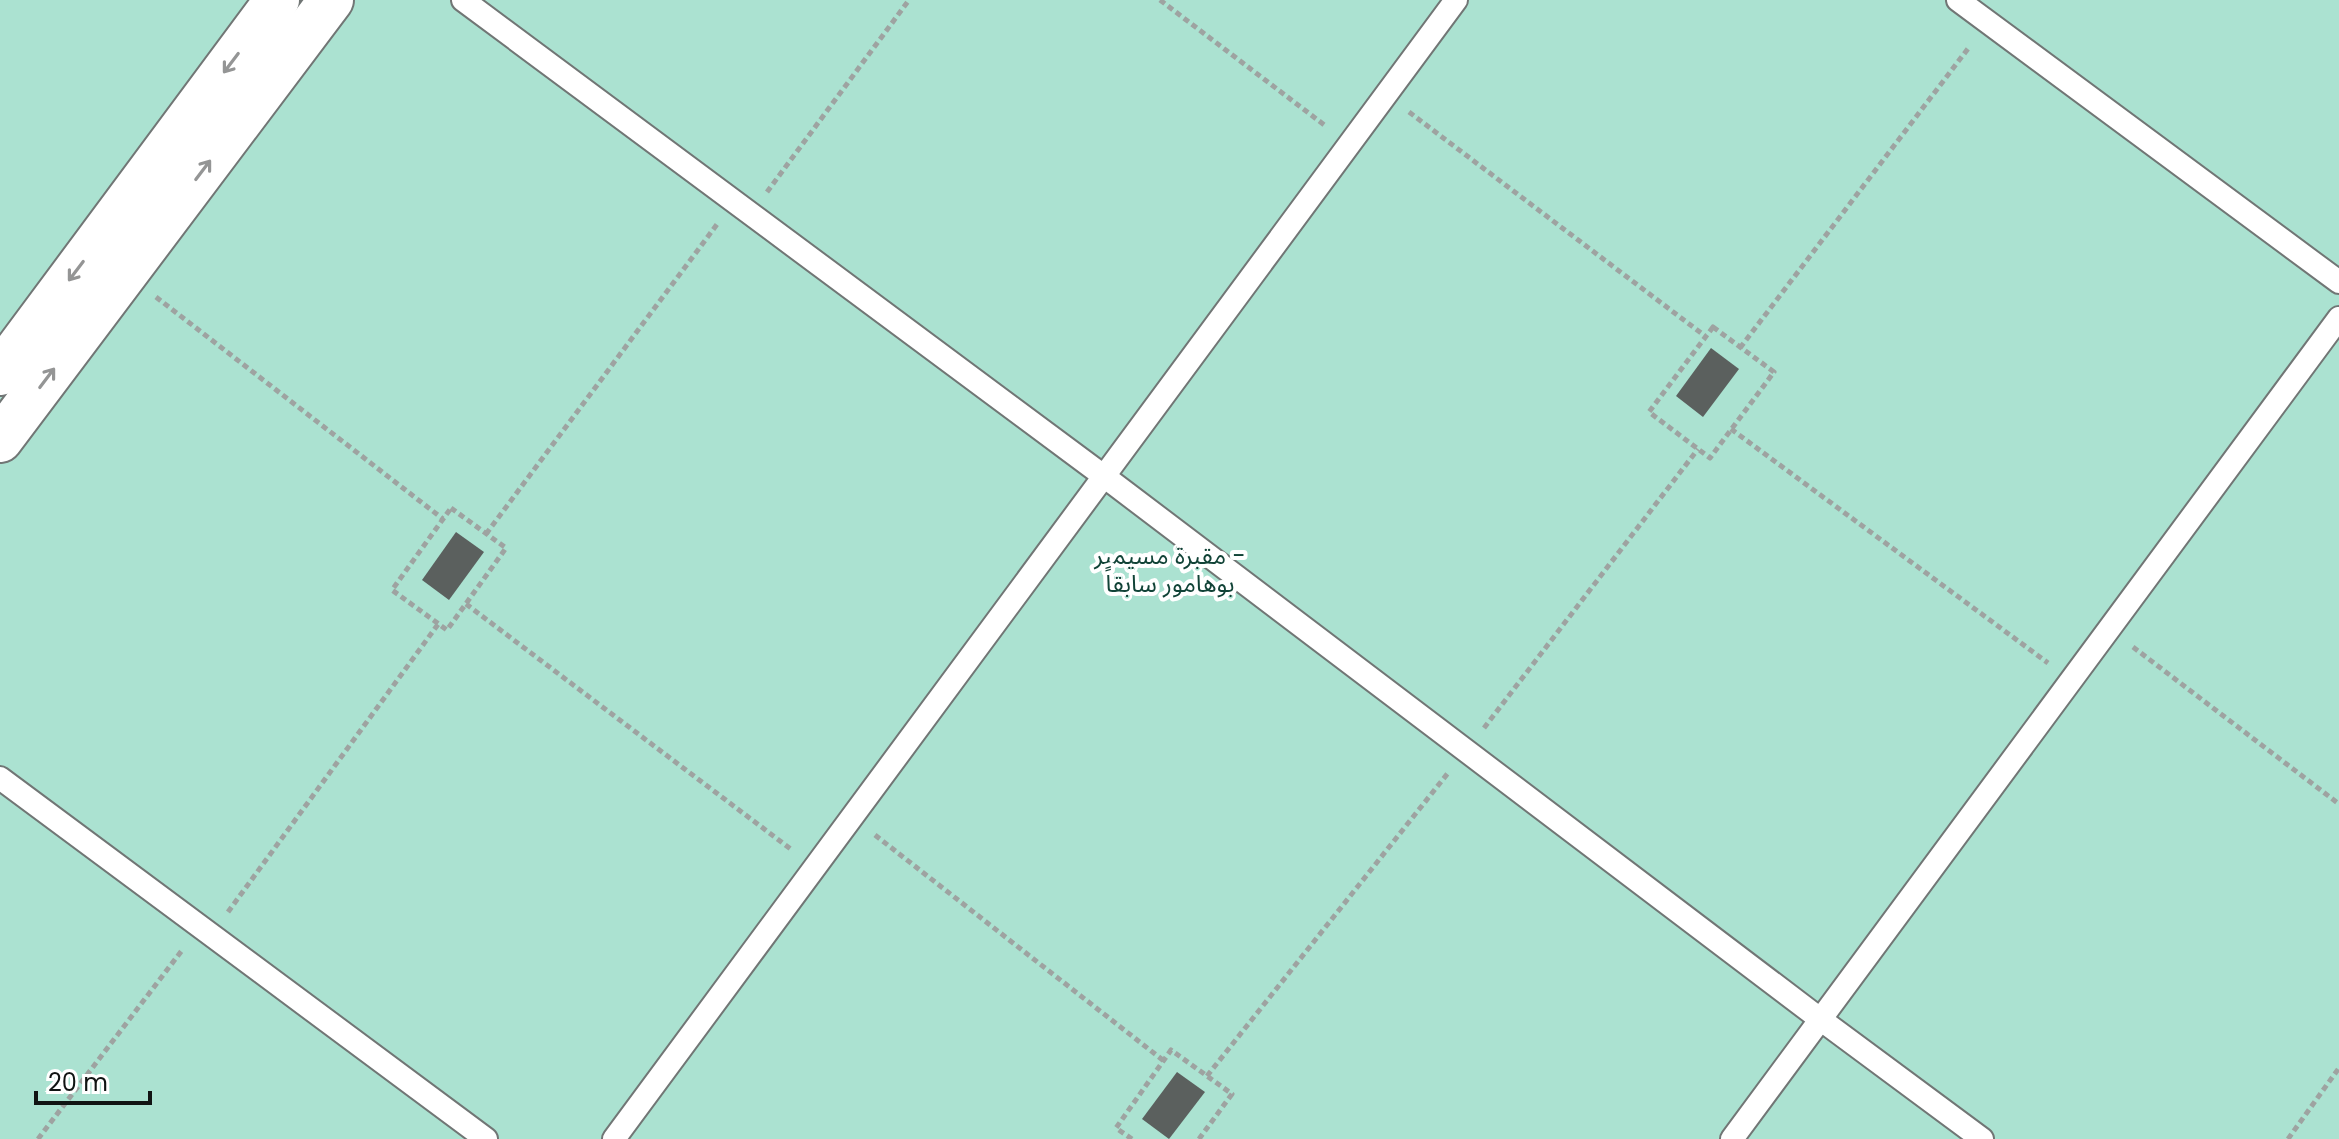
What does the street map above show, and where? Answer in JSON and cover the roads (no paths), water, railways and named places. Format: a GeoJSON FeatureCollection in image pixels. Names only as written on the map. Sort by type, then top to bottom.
{"type":"FeatureCollection","features":[{"type":"Feature","properties":{"kind":"street"},"geometry":{"type":"LineString","coordinates":[[0,373],[277,0]]}},
{"type":"Feature","properties":{"kind":"street"},"geometry":{"type":"LineString","coordinates":[[0,440],[331,0]]}},
{"type":"Feature","properties":{"kind":"lane"},"geometry":{"type":"LineString","coordinates":[[463,0],[1105,477],[1982,1139]]}},
{"type":"Feature","properties":{"kind":"lane"},"geometry":{"type":"LineString","coordinates":[[614,1139],[1456,0]]}},
{"type":"Feature","properties":{"kind":"lane"},"geometry":{"type":"LineString","coordinates":[[1958,0],[2339,282]]}},
{"type":"Feature","properties":{"kind":"lane"},"geometry":{"type":"LineString","coordinates":[[1732,1139],[2339,318]]}},
{"type":"Feature","properties":{"kind":"lane"},"geometry":{"type":"LineString","coordinates":[[0,778],[486,1139]]}},
{"type":"Feature","properties":{"kind":"park label","name":"مقبرة مسيمير - بوهامور سابقاً"},"geometry":{"type":"Point","coordinates":[1170,570]}}]}
